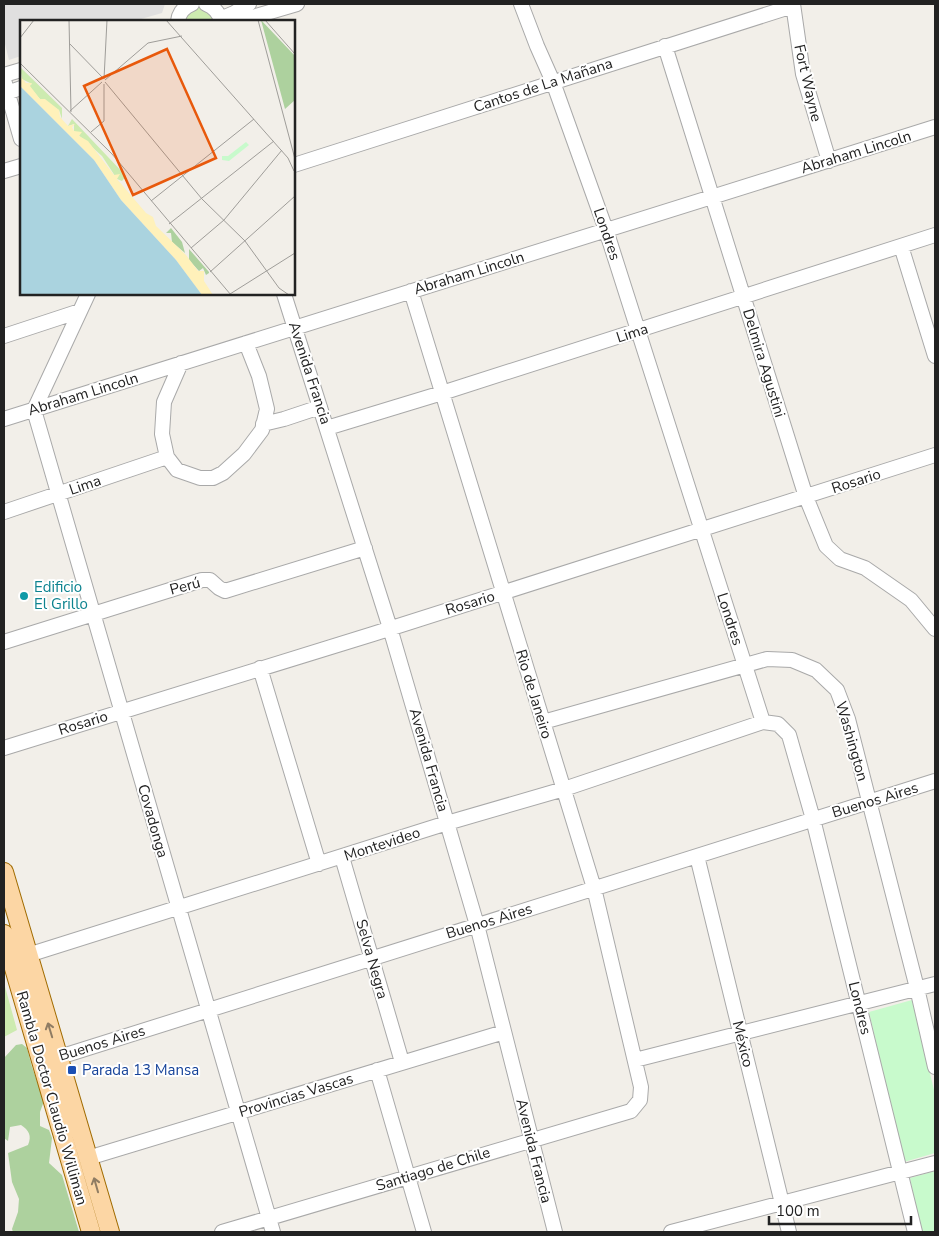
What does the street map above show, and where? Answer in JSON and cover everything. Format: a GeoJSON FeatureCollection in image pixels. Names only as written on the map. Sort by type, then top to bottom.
{"type":"FeatureCollection","features":[{"type":"Feature","properties":{"kind":"main road","name":"Rambla Doctor Claudio Williman"},"geometry":{"type":"LineString","coordinates":[[4,872],[28,955],[50,1060],[91,1232]]}},
{"type":"Feature","properties":{"kind":"main road","name":"Rambla Doctor Claudio Williman"},"geometry":{"type":"LineString","coordinates":[[4,934],[88,1158],[110,1232]]}},
{"type":"Feature","properties":{"kind":"street"},"geometry":{"type":"LineString","coordinates":[[216,12],[229,4]]}},
{"type":"Feature","properties":{"kind":"street"},"geometry":{"type":"LineString","coordinates":[[216,12],[234,13],[249,4]]}},
{"type":"Feature","properties":{"kind":"street"},"geometry":{"type":"LineString","coordinates":[[242,20],[297,4]]}},
{"type":"Feature","properties":{"kind":"street","name":"Londres"},"geometry":{"type":"LineString","coordinates":[[521,4],[553,82],[606,230],[763,722],[778,724],[789,735],[814,819],[915,1232]]}},
{"type":"Feature","properties":{"kind":"street","name":"Cantos de La Mañana"},"geometry":{"type":"LineString","coordinates":[[295,165],[793,5]]}},
{"type":"Feature","properties":{"kind":"street","name":"Fort Wayne"},"geometry":{"type":"LineString","coordinates":[[793,5],[803,74],[829,161]]}},
{"type":"Feature","properties":{"kind":"street","name":"Delmira Agustini"},"geometry":{"type":"LineString","coordinates":[[665,46],[806,496],[826,546],[840,559],[865,568],[911,600],[935,629]]}},
{"type":"Feature","properties":{"kind":"street"},"geometry":{"type":"LineString","coordinates":[[4,75],[20,70]]}},
{"type":"Feature","properties":{"kind":"street"},"geometry":{"type":"LineString","coordinates":[[20,88],[5,89],[20,136]]}},
{"type":"Feature","properties":{"kind":"street","name":"Abraham Lincoln"},"geometry":{"type":"LineString","coordinates":[[4,419],[935,127]]}},
{"type":"Feature","properties":{"kind":"street"},"geometry":{"type":"LineString","coordinates":[[4,172],[20,166]]}},
{"type":"Feature","properties":{"kind":"street","name":"Lima"},"geometry":{"type":"LineString","coordinates":[[327,428],[638,331],[935,235]]}},
{"type":"Feature","properties":{"kind":"street"},"geometry":{"type":"LineString","coordinates":[[901,246],[931,328],[935,356]]}},
{"type":"Feature","properties":{"kind":"street","name":"Rio de Janeiro"},"geometry":{"type":"LineString","coordinates":[[411,292],[594,888],[635,1060],[641,1088],[640,1100]]}},
{"type":"Feature","properties":{"kind":"street"},"geometry":{"type":"LineString","coordinates":[[34,410],[88,295]]}},
{"type":"Feature","properties":{"kind":"street","name":"Avenida Francia"},"geometry":{"type":"LineString","coordinates":[[284,295],[390,628],[477,925],[555,1232]]}},
{"type":"Feature","properties":{"kind":"street"},"geometry":{"type":"LineString","coordinates":[[4,336],[80,311]]}},
{"type":"Feature","properties":{"kind":"street"},"geometry":{"type":"LineString","coordinates":[[181,363],[164,402],[162,434],[167,457],[177,470],[200,478],[213,478],[223,473],[244,454],[262,430],[264,424],[267,409],[259,376],[246,343]]}},
{"type":"Feature","properties":{"kind":"street"},"geometry":{"type":"LineString","coordinates":[[264,424],[320,407]]}},
{"type":"Feature","properties":{"kind":"street","name":"Covadonga"},"geometry":{"type":"LineString","coordinates":[[34,410],[273,1232]]}},
{"type":"Feature","properties":{"kind":"street","name":"Rosario"},"geometry":{"type":"LineString","coordinates":[[4,748],[935,456]]}},
{"type":"Feature","properties":{"kind":"street","name":"Lima"},"geometry":{"type":"LineString","coordinates":[[4,512],[167,457]]}},
{"type":"Feature","properties":{"kind":"street","name":"Perú"},"geometry":{"type":"LineString","coordinates":[[4,642],[202,580],[210,580],[224,590],[365,548]]}},
{"type":"Feature","properties":{"kind":"street","name":"Washington"},"geometry":{"type":"LineString","coordinates":[[543,722],[767,659],[792,660],[816,670],[837,690],[848,719],[917,988],[935,1067]]}},
{"type":"Feature","properties":{"kind":"street"},"geometry":{"type":"LineString","coordinates":[[260,668],[318,864]]}},
{"type":"Feature","properties":{"kind":"street","name":"Montevideo"},"geometry":{"type":"LineString","coordinates":[[28,955],[447,823],[564,789],[763,722]]}},
{"type":"Feature","properties":{"kind":"street","name":"Buenos Aires"},"geometry":{"type":"LineString","coordinates":[[50,1060],[935,781]]}},
{"type":"Feature","properties":{"kind":"street","name":"México"},"geometry":{"type":"LineString","coordinates":[[697,856],[789,1232]]}},
{"type":"Feature","properties":{"kind":"street","name":"Selva Negra"},"geometry":{"type":"LineString","coordinates":[[342,857],[402,1062]]}},
{"type":"Feature","properties":{"kind":"street"},"geometry":{"type":"LineString","coordinates":[[635,1060],[935,984]]}},
{"type":"Feature","properties":{"kind":"street","name":"Provincias Vascas"},"geometry":{"type":"LineString","coordinates":[[88,1158],[504,1032]]}},
{"type":"Feature","properties":{"kind":"street"},"geometry":{"type":"LineString","coordinates":[[377,1070],[424,1232]]}},
{"type":"Feature","properties":{"kind":"street","name":"Santiago de Chile"},"geometry":{"type":"LineString","coordinates":[[222,1232],[631,1110],[640,1100]]}},
{"type":"Feature","properties":{"kind":"street"},"geometry":{"type":"LineString","coordinates":[[671,1232],[935,1163]]}},
{"type":"Feature","properties":{"kind":"shaded area"},"geometry":{"type":"Polygon","coordinates":[[[4,4],[165,4],[162,13],[138,20],[20,20],[20,56],[9,60],[4,40],[4,4]]]}},
{"type":"Feature","properties":{"kind":"green space"},"geometry":{"type":"Polygon","coordinates":[[[198,7],[206,9],[215,20],[183,20],[184,17],[198,7]]]}},
{"type":"Feature","properties":{"kind":"green space"},"geometry":{"type":"Polygon","coordinates":[[[4,983],[17,1030],[4,1037],[4,983]]]}},
{"type":"Feature","properties":{"kind":"green space"},"geometry":{"type":"Polygon","coordinates":[[[912,1000],[935,1094],[935,1153],[904,1162],[869,1012],[912,1000]]]}},
{"type":"Feature","properties":{"kind":"green space"},"geometry":{"type":"Polygon","coordinates":[[[22,1044],[27,1048],[44,1101],[40,1112],[40,1126],[49,1130],[52,1138],[49,1163],[62,1175],[79,1232],[13,1232],[12,1229],[18,1212],[19,1199],[12,1182],[8,1153],[28,1145],[30,1136],[28,1131],[21,1125],[10,1127],[8,1141],[4,1138],[4,1058],[16,1045],[22,1044]]]}},
{"type":"Feature","properties":{"kind":"green space"},"geometry":{"type":"Polygon","coordinates":[[[935,1171],[935,1232],[921,1232],[910,1178],[935,1171]]]}},
{"type":"Feature","properties":{"kind":"place","name":"Edificio El Grillo"},"geometry":{"type":"Point","coordinates":[24,596]}},
{"type":"Feature","properties":{"kind":"place","name":"Parada 13 Mansa"},"geometry":{"type":"Point","coordinates":[72,1070]}}]}
